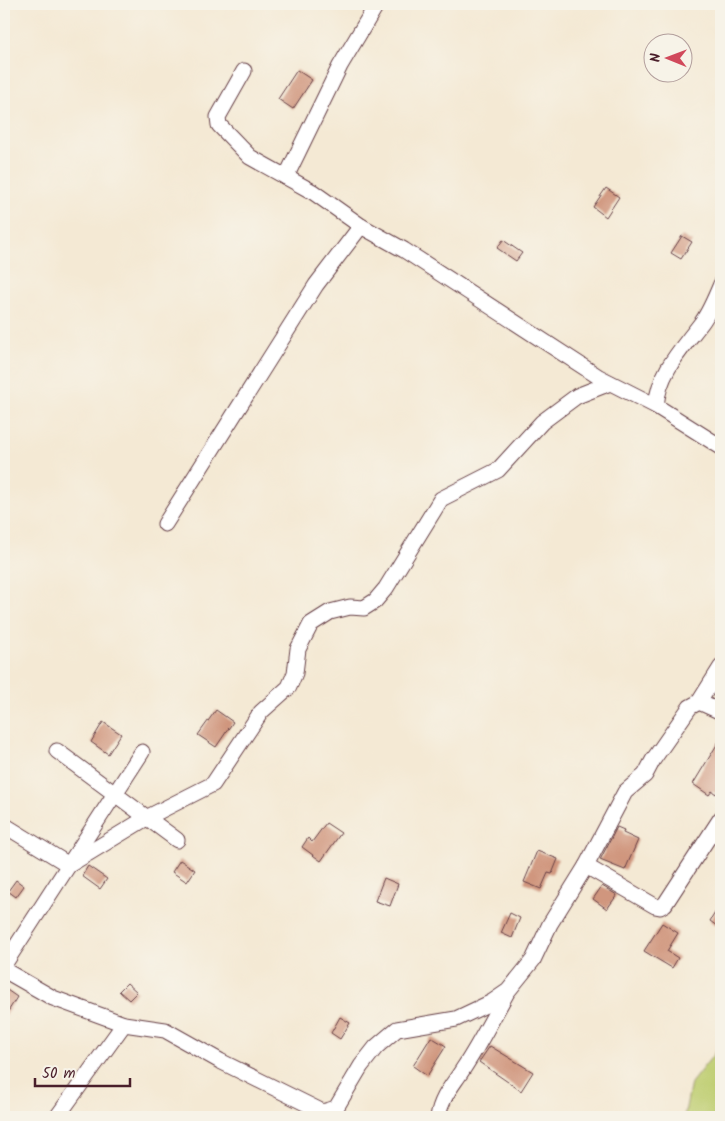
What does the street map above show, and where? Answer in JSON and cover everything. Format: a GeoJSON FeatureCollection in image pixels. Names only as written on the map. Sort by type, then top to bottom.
{"type":"FeatureCollection","features":[{"type":"Feature","properties":{"kind":"street"},"geometry":{"type":"LineString","coordinates":[[286,177],[340,66],[377,4]]}},
{"type":"Feature","properties":{"kind":"street"},"geometry":{"type":"LineString","coordinates":[[244,71],[218,117],[219,125],[250,158],[314,192],[361,226],[404,250],[610,383],[656,406],[721,447]]}},
{"type":"Feature","properties":{"kind":"street"},"geometry":{"type":"LineString","coordinates":[[165,524],[316,285],[361,226]]}},
{"type":"Feature","properties":{"kind":"street"},"geometry":{"type":"LineString","coordinates":[[656,406],[659,385],[667,368],[703,321],[721,284]]}},
{"type":"Feature","properties":{"kind":"street"},"geometry":{"type":"LineString","coordinates":[[69,865],[148,817],[213,784],[261,712],[289,687],[295,673],[298,649],[311,624],[330,612],[350,607],[364,608],[375,601],[386,588],[441,498],[498,470],[522,447],[542,422],[577,396],[610,383]]}},
{"type":"Feature","properties":{"kind":"street"},"geometry":{"type":"LineString","coordinates":[[438,1117],[439,1106],[463,1069],[508,990],[534,960],[550,924],[586,866],[625,792],[645,775],[653,760],[694,703],[699,702],[721,667]]}},
{"type":"Feature","properties":{"kind":"street"},"geometry":{"type":"LineString","coordinates":[[699,702],[721,712]]}},
{"type":"Feature","properties":{"kind":"street"},"geometry":{"type":"LineString","coordinates":[[57,752],[115,792],[177,840]]}},
{"type":"Feature","properties":{"kind":"street"},"geometry":{"type":"LineString","coordinates":[[4,965],[142,752]]}},
{"type":"Feature","properties":{"kind":"street"},"geometry":{"type":"LineString","coordinates":[[586,866],[655,906],[660,907],[721,818]]}},
{"type":"Feature","properties":{"kind":"street"},"geometry":{"type":"LineString","coordinates":[[4,825],[69,865]]}},
{"type":"Feature","properties":{"kind":"street"},"geometry":{"type":"LineString","coordinates":[[4,970],[53,998],[124,1024],[165,1030],[220,1061],[323,1112],[336,1108],[361,1066],[376,1047],[397,1029],[456,1019],[492,1002],[508,990]]}},
{"type":"Feature","properties":{"kind":"street"},"geometry":{"type":"LineString","coordinates":[[57,1117],[124,1024]]}},
{"type":"Feature","properties":{"kind":"green space"},"geometry":{"type":"Polygon","coordinates":[[[721,1045],[721,1117],[684,1117],[691,1083],[721,1045]]]}},
{"type":"Feature","properties":{"kind":"building"},"geometry":{"type":"Polygon","coordinates":[[[297,70],[312,80],[293,109],[278,99],[297,70]]]}},
{"type":"Feature","properties":{"kind":"building"},"geometry":{"type":"Polygon","coordinates":[[[606,188],[619,197],[606,217],[593,207],[606,188]]]}},
{"type":"Feature","properties":{"kind":"building"},"geometry":{"type":"Polygon","coordinates":[[[682,236],[692,242],[681,259],[671,253],[682,236]]]}},
{"type":"Feature","properties":{"kind":"building"},"geometry":{"type":"Polygon","coordinates":[[[503,240],[522,253],[516,261],[497,248],[503,240]]]}},
{"type":"Feature","properties":{"kind":"building"},"geometry":{"type":"Polygon","coordinates":[[[216,710],[233,722],[216,747],[198,735],[216,710]]]}},
{"type":"Feature","properties":{"kind":"building"},"geometry":{"type":"Polygon","coordinates":[[[103,722],[121,734],[108,754],[91,742],[103,722]]]}},
{"type":"Feature","properties":{"kind":"building"},"geometry":{"type":"Polygon","coordinates":[[[721,738],[721,786],[716,794],[712,791],[709,795],[693,784],[721,738]]]}},
{"type":"Feature","properties":{"kind":"building"},"geometry":{"type":"Polygon","coordinates":[[[326,823],[341,833],[321,861],[302,847],[308,838],[312,842],[326,823]]]}},
{"type":"Feature","properties":{"kind":"building"},"geometry":{"type":"Polygon","coordinates":[[[617,827],[624,830],[623,833],[638,840],[625,870],[600,860],[617,827]]]}},
{"type":"Feature","properties":{"kind":"building"},"geometry":{"type":"Polygon","coordinates":[[[537,851],[558,859],[552,874],[548,873],[541,889],[524,882],[537,851]]]}},
{"type":"Feature","properties":{"kind":"building"},"geometry":{"type":"Polygon","coordinates":[[[180,860],[195,870],[187,882],[172,872],[180,860]]]}},
{"type":"Feature","properties":{"kind":"building"},"geometry":{"type":"Polygon","coordinates":[[[88,866],[107,879],[100,889],[82,876],[88,866]]]}},
{"type":"Feature","properties":{"kind":"building"},"geometry":{"type":"Polygon","coordinates":[[[384,878],[398,884],[390,906],[375,901],[384,878]]]}},
{"type":"Feature","properties":{"kind":"building"},"geometry":{"type":"Polygon","coordinates":[[[16,880],[24,886],[16,897],[8,891],[16,880]]]}},
{"type":"Feature","properties":{"kind":"building"},"geometry":{"type":"Polygon","coordinates":[[[602,886],[617,895],[607,909],[593,899],[602,886]]]}},
{"type":"Feature","properties":{"kind":"building"},"geometry":{"type":"Polygon","coordinates":[[[721,903],[721,929],[710,921],[721,903]]]}},
{"type":"Feature","properties":{"kind":"building"},"geometry":{"type":"Polygon","coordinates":[[[510,913],[520,918],[512,938],[501,933],[510,913]]]}},
{"type":"Feature","properties":{"kind":"building"},"geometry":{"type":"Polygon","coordinates":[[[662,923],[678,933],[667,951],[678,958],[672,968],[644,951],[662,923]]]}},
{"type":"Feature","properties":{"kind":"building"},"geometry":{"type":"Polygon","coordinates":[[[127,983],[137,992],[129,1000],[119,991],[127,983]]]}},
{"type":"Feature","properties":{"kind":"building"},"geometry":{"type":"Polygon","coordinates":[[[4,988],[17,997],[4,1018],[4,988]]]}},
{"type":"Feature","properties":{"kind":"building"},"geometry":{"type":"Polygon","coordinates":[[[340,1017],[350,1023],[340,1039],[331,1033],[340,1017]]]}},
{"type":"Feature","properties":{"kind":"building"},"geometry":{"type":"Polygon","coordinates":[[[431,1037],[446,1046],[427,1076],[413,1066],[431,1037]]]}},
{"type":"Feature","properties":{"kind":"building"},"geometry":{"type":"Polygon","coordinates":[[[490,1046],[533,1072],[521,1091],[479,1062],[490,1046]]]}}]}
